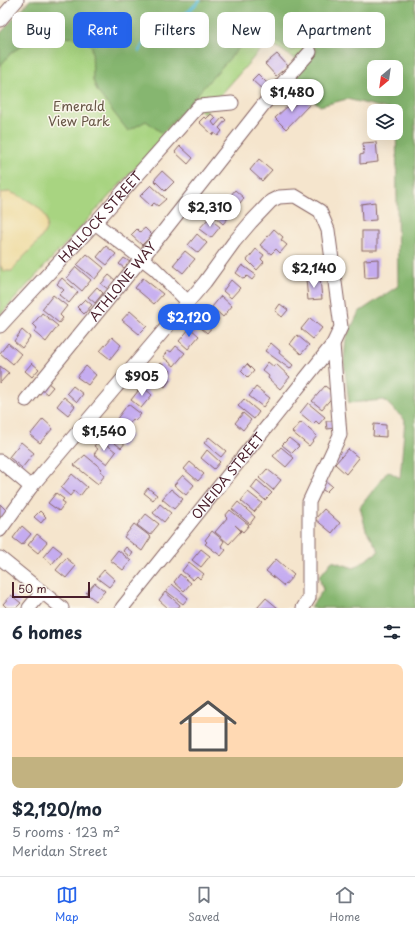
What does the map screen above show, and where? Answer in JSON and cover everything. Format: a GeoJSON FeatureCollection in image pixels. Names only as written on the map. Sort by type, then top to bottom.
{"type":"FeatureCollection","features":[{"type":"Feature","properties":{"kind":"street"},"geometry":{"type":"LineString","coordinates":[[0,4],[16,2]]}},
{"type":"Feature","properties":{"kind":"street"},"geometry":{"type":"LineString","coordinates":[[0,20],[16,2]]}},
{"type":"Feature","properties":{"kind":"street","name":"ATHLONE WAY"},"geometry":{"type":"LineString","coordinates":[[26,400],[142,259],[263,105],[310,52]]}},
{"type":"Feature","properties":{"kind":"street","name":"HALLOCK STREET"},"geometry":{"type":"LineString","coordinates":[[0,326],[95,223],[199,106],[232,103]]}},
{"type":"Feature","properties":{"kind":"street","name":"ONEIDA STREET"},"geometry":{"type":"LineString","coordinates":[[122,608],[332,344],[341,327],[328,230],[320,211],[295,196],[279,197],[272,201],[234,242],[216,268],[188,302]]}},
{"type":"Feature","properties":{"kind":"street"},"geometry":{"type":"LineString","coordinates":[[0,530],[31,487],[188,302],[164,277],[95,223]]}},
{"type":"Feature","properties":{"kind":"street"},"geometry":{"type":"LineString","coordinates":[[303,608],[309,598],[309,502],[340,435],[332,344]]}},
{"type":"Feature","properties":{"kind":"street"},"geometry":{"type":"LineString","coordinates":[[0,461],[31,487]]}},
{"type":"Feature","properties":{"kind":"street"},"geometry":{"type":"LineString","coordinates":[[0,558],[62,608]]}},
{"type":"Feature","properties":{"kind":"street"},"geometry":{"type":"LineString","coordinates":[[29,608],[42,592]]}},
{"type":"Feature","properties":{"kind":"green space"},"geometry":{"type":"Polygon","coordinates":[[[30,0],[415,0],[415,608],[310,608],[323,590],[319,577],[332,561],[354,568],[379,551],[366,530],[360,507],[388,471],[400,478],[405,420],[384,400],[349,403],[344,362],[346,338],[359,312],[398,286],[396,140],[403,140],[403,104],[367,104],[347,99],[320,106],[291,80],[317,51],[315,48],[385,48],[385,12],[283,12],[283,47],[275,40],[275,12],[217,12],[217,48],[239,48],[162,133],[146,121],[128,131],[97,91],[93,80],[92,48],[132,48],[132,12],[73,12],[73,38],[65,37],[65,12],[19,12],[30,0]]]}},
{"type":"Feature","properties":{"kind":"green space","name":"Emerald View Park"},"geometry":{"type":"Polygon","coordinates":[[[34,0],[415,0],[413,100],[382,96],[403,96],[403,60],[367,60],[367,94],[343,91],[275,46],[275,12],[217,12],[217,48],[262,48],[204,114],[193,105],[0,315],[0,40],[12,26],[12,48],[65,48],[65,12],[24,12],[34,0]]]}},
{"type":"Feature","properties":{"kind":"green space"},"geometry":{"type":"Polygon","coordinates":[[[12,20],[12,48],[18,48],[12,52],[0,66],[0,34],[12,20]]]}},
{"type":"Feature","properties":{"kind":"green space"},"geometry":{"type":"Polygon","coordinates":[[[285,48],[298,48],[290,52],[285,48]]]}},
{"type":"Feature","properties":{"kind":"sand"},"geometry":{"type":"Polygon","coordinates":[[[9,192],[37,206],[43,212],[47,225],[41,238],[12,271],[4,271],[0,265],[0,193],[9,192]]]}},
{"type":"Feature","properties":{"kind":"building"},"geometry":{"type":"Polygon","coordinates":[[[277,54],[288,66],[276,76],[265,64],[277,54]]]}},
{"type":"Feature","properties":{"kind":"building"},"geometry":{"type":"Polygon","coordinates":[[[258,74],[269,85],[264,91],[252,80],[258,74]]]}},
{"type":"Feature","properties":{"kind":"building"},"geometry":{"type":"Polygon","coordinates":[[[303,97],[310,104],[286,129],[275,118],[290,104],[292,107],[303,97]]]}},
{"type":"Feature","properties":{"kind":"building"},"geometry":{"type":"Polygon","coordinates":[[[211,114],[216,118],[212,122],[215,126],[223,117],[226,120],[219,128],[222,131],[218,136],[214,133],[213,135],[199,122],[204,117],[206,119],[211,114]]]}},
{"type":"Feature","properties":{"kind":"building"},"geometry":{"type":"Polygon","coordinates":[[[376,142],[378,162],[360,164],[360,155],[364,154],[363,143],[376,142]]]}},
{"type":"Feature","properties":{"kind":"building"},"geometry":{"type":"Polygon","coordinates":[[[180,146],[193,158],[188,164],[175,152],[180,146]]]}},
{"type":"Feature","properties":{"kind":"building"},"geometry":{"type":"Polygon","coordinates":[[[259,159],[272,170],[262,181],[250,170],[259,159]]]}},
{"type":"Feature","properties":{"kind":"building"},"geometry":{"type":"Polygon","coordinates":[[[162,171],[174,182],[165,191],[154,180],[162,171]]]}},
{"type":"Feature","properties":{"kind":"building"},"geometry":{"type":"Polygon","coordinates":[[[151,185],[166,199],[158,206],[154,203],[151,206],[140,196],[151,185]]]}},
{"type":"Feature","properties":{"kind":"building"},"geometry":{"type":"Polygon","coordinates":[[[235,190],[244,198],[235,209],[226,201],[235,190]]]}},
{"type":"Feature","properties":{"kind":"building"},"geometry":{"type":"Polygon","coordinates":[[[375,202],[376,220],[362,221],[361,204],[375,202]]]}},
{"type":"Feature","properties":{"kind":"building"},"geometry":{"type":"Polygon","coordinates":[[[223,205],[232,213],[223,224],[214,216],[223,205]]]}},
{"type":"Feature","properties":{"kind":"building"},"geometry":{"type":"Polygon","coordinates":[[[209,218],[220,227],[211,238],[199,229],[209,218]]]}},
{"type":"Feature","properties":{"kind":"building"},"geometry":{"type":"Polygon","coordinates":[[[145,228],[152,235],[142,245],[131,235],[137,229],[140,232],[145,228]]]}},
{"type":"Feature","properties":{"kind":"building"},"geometry":{"type":"Polygon","coordinates":[[[274,229],[283,237],[281,240],[287,245],[280,253],[276,249],[271,254],[260,245],[274,229]]]}},
{"type":"Feature","properties":{"kind":"building"},"geometry":{"type":"Polygon","coordinates":[[[362,231],[377,231],[377,250],[362,250],[362,231]]]}},
{"type":"Feature","properties":{"kind":"building"},"geometry":{"type":"Polygon","coordinates":[[[197,234],[207,243],[198,253],[188,245],[197,234]]]}},
{"type":"Feature","properties":{"kind":"building"},"geometry":{"type":"Polygon","coordinates":[[[106,246],[116,254],[107,265],[97,257],[106,246]]]}},
{"type":"Feature","properties":{"kind":"building"},"geometry":{"type":"Polygon","coordinates":[[[256,249],[264,255],[261,259],[264,262],[257,270],[247,260],[256,249]]]}},
{"type":"Feature","properties":{"kind":"building"},"geometry":{"type":"Polygon","coordinates":[[[185,251],[195,259],[183,273],[173,265],[185,251]]]}},
{"type":"Feature","properties":{"kind":"building"},"geometry":{"type":"Polygon","coordinates":[[[87,254],[104,268],[95,279],[77,265],[87,254]]]}},
{"type":"Feature","properties":{"kind":"building"},"geometry":{"type":"Polygon","coordinates":[[[124,258],[130,262],[124,268],[119,264],[124,258]]]}},
{"type":"Feature","properties":{"kind":"building"},"geometry":{"type":"Polygon","coordinates":[[[378,259],[378,277],[365,278],[364,260],[378,259]]]}},
{"type":"Feature","properties":{"kind":"building"},"geometry":{"type":"Polygon","coordinates":[[[242,265],[256,275],[252,280],[247,276],[244,279],[236,273],[242,265]]]}},
{"type":"Feature","properties":{"kind":"building"},"geometry":{"type":"Polygon","coordinates":[[[76,267],[91,280],[82,291],[67,278],[76,267]]]}},
{"type":"Feature","properties":{"kind":"building"},"geometry":{"type":"Polygon","coordinates":[[[109,275],[115,280],[108,289],[101,284],[109,275]]]}},
{"type":"Feature","properties":{"kind":"building"},"geometry":{"type":"Polygon","coordinates":[[[62,278],[78,292],[69,303],[59,295],[64,290],[57,284],[62,278]]]}},
{"type":"Feature","properties":{"kind":"building"},"geometry":{"type":"Polygon","coordinates":[[[143,278],[163,294],[154,304],[135,288],[143,278]]]}},
{"type":"Feature","properties":{"kind":"building"},"geometry":{"type":"Polygon","coordinates":[[[320,278],[322,299],[308,300],[306,279],[320,278]]]}},
{"type":"Feature","properties":{"kind":"building"},"geometry":{"type":"Polygon","coordinates":[[[231,280],[240,288],[231,298],[223,291],[231,280]]]}},
{"type":"Feature","properties":{"kind":"building"},"geometry":{"type":"Polygon","coordinates":[[[97,287],[103,293],[95,303],[88,297],[97,287]]]}},
{"type":"Feature","properties":{"kind":"building"},"geometry":{"type":"Polygon","coordinates":[[[53,295],[67,306],[60,315],[63,318],[59,323],[42,309],[53,295]]]}},
{"type":"Feature","properties":{"kind":"building"},"geometry":{"type":"Polygon","coordinates":[[[221,296],[232,306],[223,317],[212,307],[221,296]]]}},
{"type":"Feature","properties":{"kind":"building"},"geometry":{"type":"Polygon","coordinates":[[[85,299],[92,305],[84,314],[77,307],[85,299]]]}},
{"type":"Feature","properties":{"kind":"building"},"geometry":{"type":"Polygon","coordinates":[[[280,304],[288,310],[282,317],[275,311],[280,304]]]}},
{"type":"Feature","properties":{"kind":"building"},"geometry":{"type":"Polygon","coordinates":[[[206,308],[219,319],[207,333],[194,322],[196,319],[194,317],[198,312],[201,315],[206,308]]]}},
{"type":"Feature","properties":{"kind":"building"},"geometry":{"type":"Polygon","coordinates":[[[130,311],[147,326],[139,334],[122,320],[130,311]]]}},
{"type":"Feature","properties":{"kind":"building"},"geometry":{"type":"Polygon","coordinates":[[[42,313],[58,326],[46,342],[34,332],[37,328],[33,324],[42,313]]]}},
{"type":"Feature","properties":{"kind":"building"},"geometry":{"type":"Polygon","coordinates":[[[310,318],[322,328],[313,339],[301,329],[310,318]]]}},
{"type":"Feature","properties":{"kind":"building"},"geometry":{"type":"Polygon","coordinates":[[[190,328],[199,336],[188,349],[179,341],[190,328]]]}},
{"type":"Feature","properties":{"kind":"building"},"geometry":{"type":"Polygon","coordinates":[[[22,330],[30,337],[22,348],[14,341],[22,330]]]}},
{"type":"Feature","properties":{"kind":"building"},"geometry":{"type":"Polygon","coordinates":[[[297,335],[309,345],[301,354],[290,344],[297,335]]]}},
{"type":"Feature","properties":{"kind":"building"},"geometry":{"type":"Polygon","coordinates":[[[112,337],[121,345],[110,359],[100,351],[112,337]]]}},
{"type":"Feature","properties":{"kind":"building"},"geometry":{"type":"Polygon","coordinates":[[[8,343],[21,354],[13,364],[0,353],[8,343]]]}},
{"type":"Feature","properties":{"kind":"building"},"geometry":{"type":"Polygon","coordinates":[[[271,343],[280,351],[279,353],[293,365],[290,369],[265,351],[271,343]]]}},
{"type":"Feature","properties":{"kind":"building"},"geometry":{"type":"Polygon","coordinates":[[[176,346],[185,353],[174,366],[163,357],[168,350],[171,352],[176,346]]]}},
{"type":"Feature","properties":{"kind":"building"},"geometry":{"type":"Polygon","coordinates":[[[268,362],[274,367],[276,364],[290,377],[280,389],[262,370],[268,362]]]}},
{"type":"Feature","properties":{"kind":"building"},"geometry":{"type":"Polygon","coordinates":[[[32,363],[39,369],[32,377],[25,371],[32,363]]]}},
{"type":"Feature","properties":{"kind":"building"},"geometry":{"type":"Polygon","coordinates":[[[161,363],[171,371],[166,377],[170,380],[165,387],[161,384],[159,386],[149,378],[161,363]]]}},
{"type":"Feature","properties":{"kind":"building"},"geometry":{"type":"Polygon","coordinates":[[[247,364],[254,371],[248,378],[241,371],[247,364]]]}},
{"type":"Feature","properties":{"kind":"building"},"geometry":{"type":"Polygon","coordinates":[[[0,366],[9,373],[0,383],[0,366]]]}},
{"type":"Feature","properties":{"kind":"building"},"geometry":{"type":"Polygon","coordinates":[[[86,366],[96,375],[88,385],[77,377],[86,366]]]}},
{"type":"Feature","properties":{"kind":"building"},"geometry":{"type":"Polygon","coordinates":[[[47,382],[53,387],[47,394],[41,389],[47,382]]]}},
{"type":"Feature","properties":{"kind":"building"},"geometry":{"type":"Polygon","coordinates":[[[73,386],[83,394],[77,402],[67,393],[73,386]]]}},
{"type":"Feature","properties":{"kind":"building"},"geometry":{"type":"Polygon","coordinates":[[[142,386],[152,395],[141,408],[131,400],[142,386]]]}},
{"type":"Feature","properties":{"kind":"building"},"geometry":{"type":"Polygon","coordinates":[[[325,386],[335,394],[322,409],[312,401],[325,386]]]}},
{"type":"Feature","properties":{"kind":"building"},"geometry":{"type":"Polygon","coordinates":[[[256,387],[270,398],[263,407],[249,396],[256,387]]]}},
{"type":"Feature","properties":{"kind":"building"},"geometry":{"type":"Polygon","coordinates":[[[64,397],[75,406],[68,415],[57,406],[64,397]]]}},
{"type":"Feature","properties":{"kind":"building"},"geometry":{"type":"Polygon","coordinates":[[[244,399],[259,412],[254,419],[238,406],[244,399]]]}},
{"type":"Feature","properties":{"kind":"building"},"geometry":{"type":"Polygon","coordinates":[[[308,403],[325,417],[319,424],[316,421],[313,424],[300,413],[308,403]]]}},
{"type":"Feature","properties":{"kind":"building"},"geometry":{"type":"Polygon","coordinates":[[[128,404],[141,414],[135,421],[133,419],[126,428],[116,420],[128,404]]]}},
{"type":"Feature","properties":{"kind":"building"},"geometry":{"type":"Polygon","coordinates":[[[243,413],[251,420],[243,430],[235,423],[243,413]]]}},
{"type":"Feature","properties":{"kind":"building"},"geometry":{"type":"Polygon","coordinates":[[[43,419],[53,428],[40,443],[30,435],[43,419]]]}},
{"type":"Feature","properties":{"kind":"building"},"geometry":{"type":"Polygon","coordinates":[[[326,421],[334,421],[335,428],[327,429],[326,421]]]}},
{"type":"Feature","properties":{"kind":"building"},"geometry":{"type":"Polygon","coordinates":[[[301,422],[317,436],[309,446],[292,432],[301,422]]]}},
{"type":"Feature","properties":{"kind":"building"},"geometry":{"type":"Polygon","coordinates":[[[114,423],[131,436],[121,448],[105,435],[114,423]]]}},
{"type":"Feature","properties":{"kind":"building"},"geometry":{"type":"Polygon","coordinates":[[[374,424],[386,425],[386,437],[373,436],[374,424]]]}},
{"type":"Feature","properties":{"kind":"building"},"geometry":{"type":"Polygon","coordinates":[[[209,437],[226,451],[221,457],[204,443],[209,437]]]}},
{"type":"Feature","properties":{"kind":"building"},"geometry":{"type":"Polygon","coordinates":[[[289,438],[299,446],[292,453],[282,445],[289,438]]]}},
{"type":"Feature","properties":{"kind":"building"},"geometry":{"type":"Polygon","coordinates":[[[100,439],[116,452],[107,464],[94,454],[98,449],[94,446],[100,439]]]}},
{"type":"Feature","properties":{"kind":"building"},"geometry":{"type":"Polygon","coordinates":[[[21,442],[34,453],[22,468],[9,457],[21,442]]]}},
{"type":"Feature","properties":{"kind":"building"},"geometry":{"type":"Polygon","coordinates":[[[281,447],[294,458],[286,467],[273,456],[281,447]]]}},
{"type":"Feature","properties":{"kind":"building"},"geometry":{"type":"Polygon","coordinates":[[[348,449],[359,458],[346,474],[335,464],[348,449]]]}},
{"type":"Feature","properties":{"kind":"building"},"geometry":{"type":"Polygon","coordinates":[[[207,450],[220,462],[214,469],[201,458],[207,450]]]}},
{"type":"Feature","properties":{"kind":"building"},"geometry":{"type":"Polygon","coordinates":[[[85,455],[102,469],[100,471],[105,475],[98,484],[74,465],[85,455]]]}},
{"type":"Feature","properties":{"kind":"building"},"geometry":{"type":"Polygon","coordinates":[[[190,462],[204,474],[198,481],[184,469],[190,462]]]}},
{"type":"Feature","properties":{"kind":"building"},"geometry":{"type":"Polygon","coordinates":[[[267,469],[281,480],[273,490],[259,478],[267,469]]]}},
{"type":"Feature","properties":{"kind":"building"},"geometry":{"type":"Polygon","coordinates":[[[72,474],[87,487],[80,496],[74,491],[70,496],[61,488],[72,474]]]}},
{"type":"Feature","properties":{"kind":"building"},"geometry":{"type":"Polygon","coordinates":[[[183,475],[194,485],[186,495],[174,485],[183,475]]]}},
{"type":"Feature","properties":{"kind":"building"},"geometry":{"type":"Polygon","coordinates":[[[257,480],[272,493],[265,500],[251,488],[257,480]]]}},
{"type":"Feature","properties":{"kind":"building"},"geometry":{"type":"Polygon","coordinates":[[[326,481],[332,486],[326,492],[320,488],[326,481]]]}},
{"type":"Feature","properties":{"kind":"building"},"geometry":{"type":"Polygon","coordinates":[[[148,488],[157,495],[153,500],[144,493],[148,488]]]}},
{"type":"Feature","properties":{"kind":"building"},"geometry":{"type":"Polygon","coordinates":[[[171,489],[183,499],[174,509],[162,499],[171,489]]]}},
{"type":"Feature","properties":{"kind":"building"},"geometry":{"type":"Polygon","coordinates":[[[248,492],[262,503],[254,512],[241,501],[248,492]]]}},
{"type":"Feature","properties":{"kind":"building"},"geometry":{"type":"Polygon","coordinates":[[[56,493],[64,499],[62,501],[65,503],[59,511],[48,503],[56,493]]]}},
{"type":"Feature","properties":{"kind":"building"},"geometry":{"type":"Polygon","coordinates":[[[238,502],[255,517],[250,524],[232,509],[238,502]]]}},
{"type":"Feature","properties":{"kind":"building"},"geometry":{"type":"Polygon","coordinates":[[[0,504],[8,512],[0,521],[0,504]]]}},
{"type":"Feature","properties":{"kind":"building"},"geometry":{"type":"Polygon","coordinates":[[[160,504],[171,513],[164,522],[153,513],[160,504]]]}},
{"type":"Feature","properties":{"kind":"building"},"geometry":{"type":"Polygon","coordinates":[[[324,509],[340,523],[332,533],[315,519],[324,509]]]}},
{"type":"Feature","properties":{"kind":"building"},"geometry":{"type":"Polygon","coordinates":[[[230,510],[249,525],[243,532],[235,525],[241,531],[229,544],[215,532],[227,518],[225,516],[230,510]]]}},
{"type":"Feature","properties":{"kind":"building"},"geometry":{"type":"Polygon","coordinates":[[[40,511],[46,517],[41,523],[34,517],[40,511]]]}},
{"type":"Feature","properties":{"kind":"building"},"geometry":{"type":"Polygon","coordinates":[[[146,514],[159,524],[150,535],[137,525],[146,514]]]}},
{"type":"Feature","properties":{"kind":"building"},"geometry":{"type":"Polygon","coordinates":[[[134,524],[151,537],[142,551],[124,537],[134,524]]]}},
{"type":"Feature","properties":{"kind":"building"},"geometry":{"type":"Polygon","coordinates":[[[22,526],[31,534],[22,545],[13,538],[22,526]]]}},
{"type":"Feature","properties":{"kind":"building"},"geometry":{"type":"Polygon","coordinates":[[[212,531],[224,541],[221,546],[226,550],[221,556],[205,544],[207,542],[205,540],[212,531]]]}},
{"type":"Feature","properties":{"kind":"building"},"geometry":{"type":"Polygon","coordinates":[[[37,534],[47,542],[38,553],[28,545],[37,534]]]}},
{"type":"Feature","properties":{"kind":"building"},"geometry":{"type":"Polygon","coordinates":[[[53,545],[62,552],[52,564],[43,557],[53,545]]]}},
{"type":"Feature","properties":{"kind":"building"},"geometry":{"type":"Polygon","coordinates":[[[126,547],[133,553],[130,557],[123,551],[126,547]]]}},
{"type":"Feature","properties":{"kind":"building"},"geometry":{"type":"Polygon","coordinates":[[[201,549],[210,556],[201,567],[192,560],[201,549]]]}},
{"type":"Feature","properties":{"kind":"building"},"geometry":{"type":"Polygon","coordinates":[[[118,550],[131,561],[123,570],[110,560],[118,550]]]}},
{"type":"Feature","properties":{"kind":"building"},"geometry":{"type":"Polygon","coordinates":[[[66,558],[76,566],[66,578],[56,570],[66,558]]]}},
{"type":"Feature","properties":{"kind":"building"},"geometry":{"type":"Polygon","coordinates":[[[276,559],[294,575],[284,586],[266,571],[276,559]]]}},
{"type":"Feature","properties":{"kind":"building"},"geometry":{"type":"Polygon","coordinates":[[[189,562],[204,574],[200,579],[197,576],[193,580],[182,571],[189,562]]]}},
{"type":"Feature","properties":{"kind":"building"},"geometry":{"type":"Polygon","coordinates":[[[104,570],[115,580],[109,587],[97,578],[104,570]]]}},
{"type":"Feature","properties":{"kind":"building"},"geometry":{"type":"Polygon","coordinates":[[[180,574],[191,583],[184,591],[174,582],[180,574]]]}},
{"type":"Feature","properties":{"kind":"building"},"geometry":{"type":"Polygon","coordinates":[[[95,583],[105,591],[96,601],[86,593],[95,583]]]}},
{"type":"Feature","properties":{"kind":"building"},"geometry":{"type":"Polygon","coordinates":[[[172,584],[188,598],[183,604],[166,591],[172,584]]]}},
{"type":"Feature","properties":{"kind":"building"},"geometry":{"type":"Polygon","coordinates":[[[165,592],[180,605],[178,608],[168,608],[159,600],[165,592]]]}},
{"type":"Feature","properties":{"kind":"building"},"geometry":{"type":"Polygon","coordinates":[[[11,595],[21,603],[16,608],[7,608],[3,604],[11,595]]]}},
{"type":"Feature","properties":{"kind":"building"},"geometry":{"type":"Polygon","coordinates":[[[266,598],[278,608],[257,608],[266,598]]]}},
{"type":"Feature","properties":{"kind":"waterway"},"geometry":{"type":"LineString","coordinates":[[139,51],[148,36],[189,11],[200,0]]}}]}
